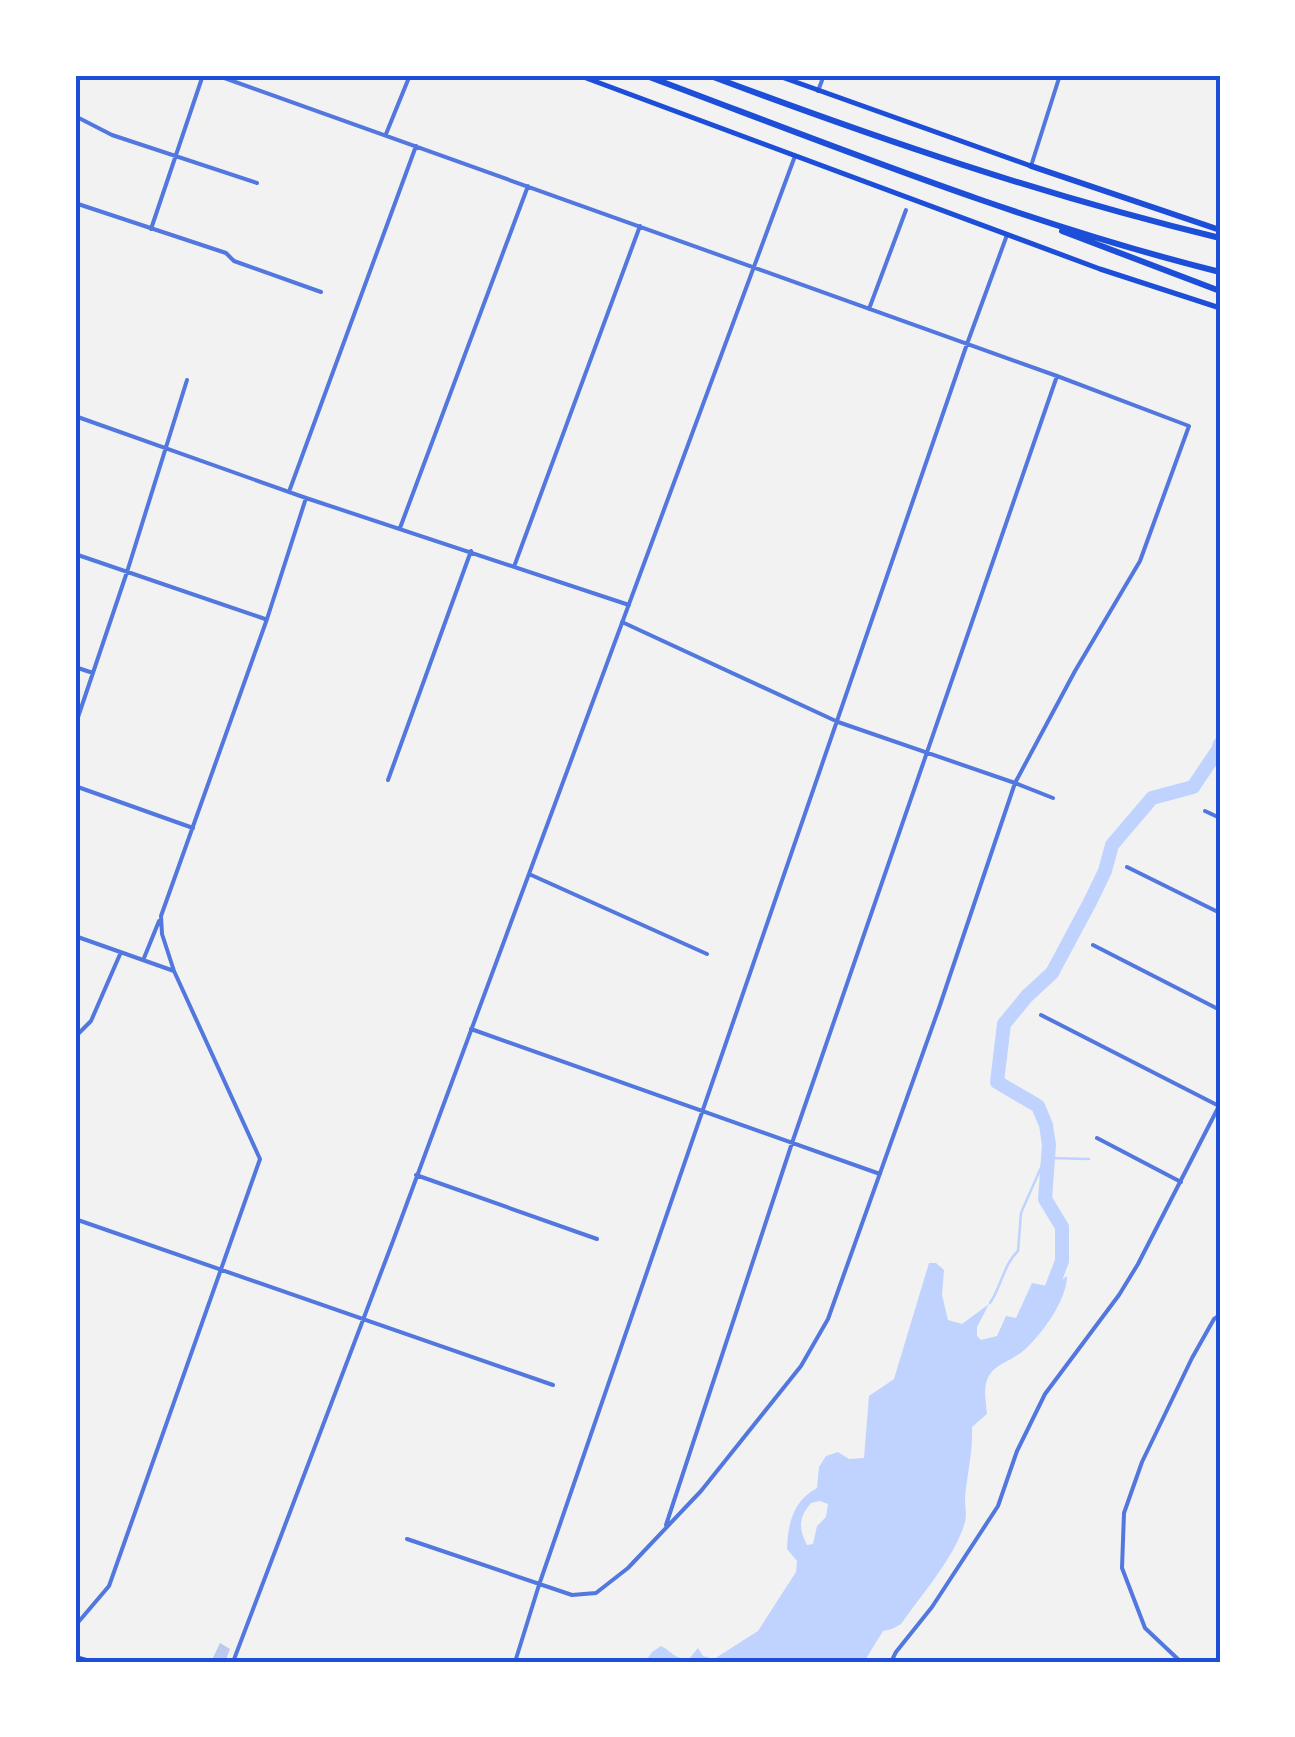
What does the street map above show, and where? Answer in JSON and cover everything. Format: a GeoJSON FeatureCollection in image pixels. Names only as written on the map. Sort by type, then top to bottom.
{"type":"FeatureCollection","features":[{"type":"Feature","properties":{"kind":"main road"},"geometry":{"type":"LineString","coordinates":[[578,75],[1007,235],[1220,308]]}},
{"type":"Feature","properties":{"kind":"main road"},"geometry":{"type":"LineString","coordinates":[[644,75],[1220,291]]}},
{"type":"Feature","properties":{"kind":"main road"},"geometry":{"type":"LineString","coordinates":[[708,75],[971,168],[1140,218],[1220,234]]}},
{"type":"Feature","properties":{"kind":"main road"},"geometry":{"type":"LineString","coordinates":[[776,75],[1220,234]]}},
{"type":"Feature","properties":{"kind":"main road"},"geometry":{"type":"LineString","coordinates":[[1020,214],[1220,272]]}},
{"type":"Feature","properties":{"kind":"main road"},"geometry":{"type":"LineString","coordinates":[[75,1658],[90,1662]]}},
{"type":"Feature","properties":{"kind":"street"},"geometry":{"type":"LineString","coordinates":[[151,229],[204,75]]}},
{"type":"Feature","properties":{"kind":"street"},"geometry":{"type":"LineString","coordinates":[[216,75],[1188,426],[1140,561],[1074,671],[1016,783],[828,1320],[801,1366],[701,1491],[628,1568],[596,1593],[572,1596],[407,1539]]}},
{"type":"Feature","properties":{"kind":"street"},"geometry":{"type":"LineString","coordinates":[[386,134],[410,75]]}},
{"type":"Feature","properties":{"kind":"street"},"geometry":{"type":"LineString","coordinates":[[818,91],[824,75]]}},
{"type":"Feature","properties":{"kind":"street"},"geometry":{"type":"LineString","coordinates":[[1031,166],[1060,75]]}},
{"type":"Feature","properties":{"kind":"street"},"geometry":{"type":"LineString","coordinates":[[75,116],[112,135],[257,183]]}},
{"type":"Feature","properties":{"kind":"street"},"geometry":{"type":"LineString","coordinates":[[289,490],[416,146]]}},
{"type":"Feature","properties":{"kind":"street"},"geometry":{"type":"LineString","coordinates":[[233,1662],[794,156]]}},
{"type":"Feature","properties":{"kind":"street"},"geometry":{"type":"LineString","coordinates":[[400,528],[528,186]]}},
{"type":"Feature","properties":{"kind":"street"},"geometry":{"type":"LineString","coordinates":[[75,203],[226,253],[234,261],[320,292]]}},
{"type":"Feature","properties":{"kind":"street"},"geometry":{"type":"LineString","coordinates":[[869,309],[906,210]]}},
{"type":"Feature","properties":{"kind":"street"},"geometry":{"type":"LineString","coordinates":[[515,565],[640,226]]}},
{"type":"Feature","properties":{"kind":"street"},"geometry":{"type":"LineString","coordinates":[[515,1662],[538,1586],[1007,235]]}},
{"type":"Feature","properties":{"kind":"street"},"geometry":{"type":"LineString","coordinates":[[664,1529],[792,1142],[1057,376]]}},
{"type":"Feature","properties":{"kind":"street"},"geometry":{"type":"LineString","coordinates":[[75,726],[187,380]]}},
{"type":"Feature","properties":{"kind":"street"},"geometry":{"type":"LineString","coordinates":[[75,416],[628,605]]}},
{"type":"Feature","properties":{"kind":"street"},"geometry":{"type":"LineString","coordinates":[[143,960],[194,828],[306,498]]}},
{"type":"Feature","properties":{"kind":"street"},"geometry":{"type":"LineString","coordinates":[[388,780],[471,551]]}},
{"type":"Feature","properties":{"kind":"street"},"geometry":{"type":"LineString","coordinates":[[75,554],[266,619]]}},
{"type":"Feature","properties":{"kind":"street"},"geometry":{"type":"LineString","coordinates":[[622,622],[838,722],[1053,798]]}},
{"type":"Feature","properties":{"kind":"street"},"geometry":{"type":"LineString","coordinates":[[75,667],[93,673]]}},
{"type":"Feature","properties":{"kind":"street"},"geometry":{"type":"LineString","coordinates":[[75,786],[194,828]]}},
{"type":"Feature","properties":{"kind":"street"},"geometry":{"type":"LineString","coordinates":[[1205,810],[1220,818]]}},
{"type":"Feature","properties":{"kind":"street"},"geometry":{"type":"LineString","coordinates":[[1127,867],[1220,913]]}},
{"type":"Feature","properties":{"kind":"street"},"geometry":{"type":"LineString","coordinates":[[528,874],[707,954]]}},
{"type":"Feature","properties":{"kind":"street"},"geometry":{"type":"LineString","coordinates":[[75,1626],[110,1586],[260,1159],[174,971],[162,934],[161,916]]}},
{"type":"Feature","properties":{"kind":"street"},"geometry":{"type":"LineString","coordinates":[[75,936],[174,971]]}},
{"type":"Feature","properties":{"kind":"street"},"geometry":{"type":"LineString","coordinates":[[1093,945],[1220,1010]]}},
{"type":"Feature","properties":{"kind":"street"},"geometry":{"type":"LineString","coordinates":[[75,1037],[92,1021],[121,952]]}},
{"type":"Feature","properties":{"kind":"street"},"geometry":{"type":"LineString","coordinates":[[891,1662],[998,1506],[1017,1451],[1046,1394],[1119,1295],[1220,1105],[1041,1016]]}},
{"type":"Feature","properties":{"kind":"street"},"geometry":{"type":"LineString","coordinates":[[471,1028],[880,1174]]}},
{"type":"Feature","properties":{"kind":"street"},"geometry":{"type":"LineString","coordinates":[[1097,1138],[1181,1182]]}},
{"type":"Feature","properties":{"kind":"street"},"geometry":{"type":"LineString","coordinates":[[416,1175],[597,1239]]}},
{"type":"Feature","properties":{"kind":"street"},"geometry":{"type":"LineString","coordinates":[[75,1219],[553,1384]]}},
{"type":"Feature","properties":{"kind":"street"},"geometry":{"type":"LineString","coordinates":[[1181,1662],[1145,1628],[1122,1568],[1124,1514],[1142,1462],[1182,1378],[1214,1318],[1220,1314]]}},
{"type":"Feature","properties":{"kind":"water"},"geometry":{"type":"Polygon","coordinates":[[[929,1263],[944,1270],[942,1295],[948,1320],[962,1324],[989,1304],[977,1327],[981,1340],[997,1336],[1006,1316],[1016,1318],[1032,1283],[1052,1287],[1067,1276],[1063,1296],[1045,1327],[1023,1351],[990,1374],[985,1394],[987,1414],[972,1427],[966,1519],[954,1548],[901,1624],[883,1631],[864,1662],[645,1662],[661,1646],[679,1658],[689,1659],[698,1648],[703,1656],[714,1659],[758,1631],[796,1572],[797,1561],[787,1549],[797,1506],[817,1488],[819,1467],[826,1456],[838,1452],[849,1459],[864,1458],[869,1396],[894,1379],[929,1263]],[[811,1503],[804,1513],[801,1528],[807,1545],[813,1544],[828,1504],[811,1503]]]}},
{"type":"Feature","properties":{"kind":"building"},"geometry":{"type":"Polygon","coordinates":[[[220,1643],[230,1649],[225,1662],[211,1662],[220,1643]]]}},
{"type":"Feature","properties":{"kind":"waterway"},"geometry":{"type":"LineString","coordinates":[[1044,1300],[1062,1261],[1062,1227],[1045,1199],[1049,1145],[1038,1106],[997,1082],[1004,1024],[1052,973],[1105,871],[1112,845],[1152,798],[1193,787],[1220,744]]}},
{"type":"Feature","properties":{"kind":"waterway"},"geometry":{"type":"LineString","coordinates":[[990,1303],[1018,1251],[1021,1213],[1043,1163],[1048,1158],[1089,1159]]}}]}
